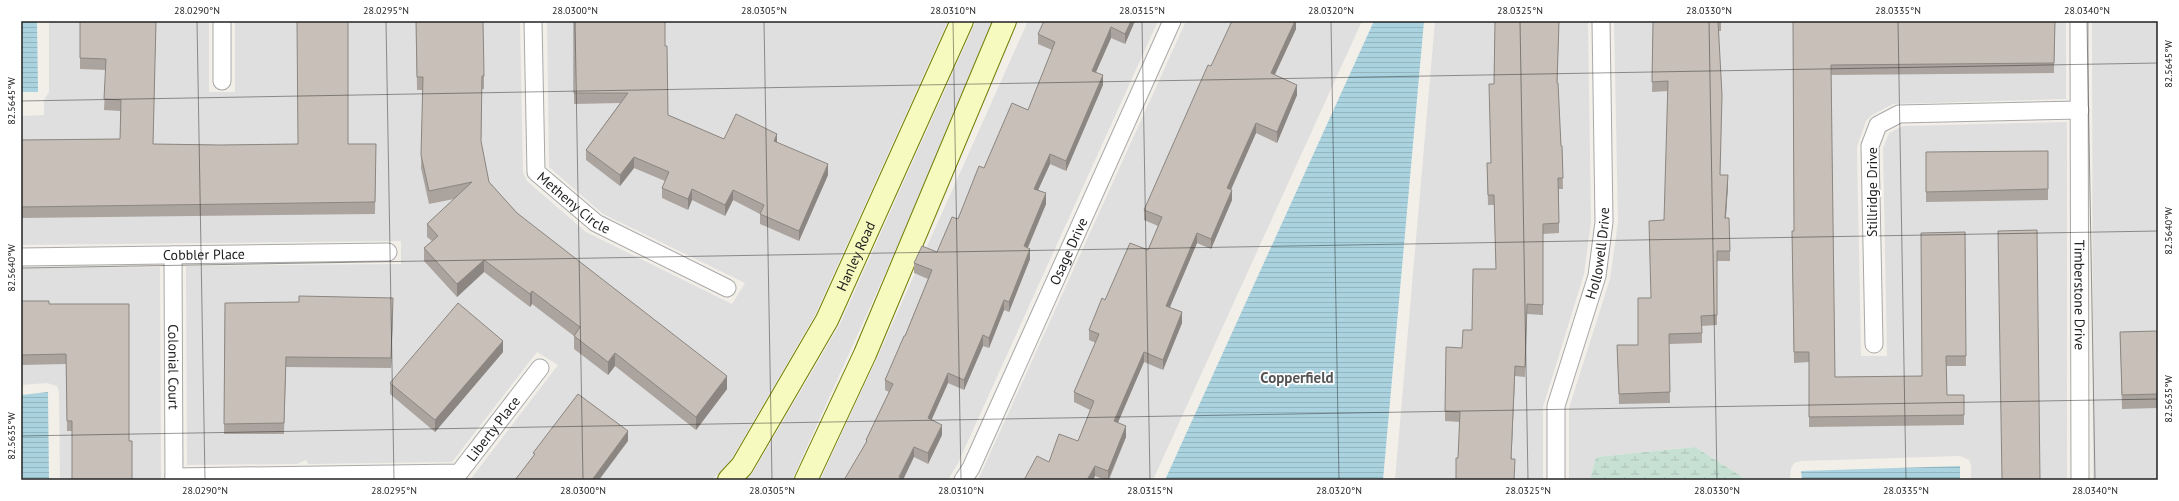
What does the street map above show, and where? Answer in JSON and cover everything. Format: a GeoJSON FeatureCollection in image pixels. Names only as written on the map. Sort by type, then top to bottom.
{"type":"FeatureCollection","features":[{"type":"Feature","properties":{"kind":"main road","name":"Hanley Road"},"geometry":{"type":"LineString","coordinates":[[729,480],[742,466],[828,320],[962,21]]}},
{"type":"Feature","properties":{"kind":"main road"},"geometry":{"type":"LineString","coordinates":[[806,480],[865,354],[1005,21]]}},
{"type":"Feature","properties":{"kind":"street"},"geometry":{"type":"LineString","coordinates":[[222,21],[222,81]]}},
{"type":"Feature","properties":{"kind":"street","name":"Metheny Circle"},"geometry":{"type":"LineString","coordinates":[[533,21],[536,172],[596,223],[727,288]]}},
{"type":"Feature","properties":{"kind":"street","name":"Osage Drive"},"geometry":{"type":"LineString","coordinates":[[963,480],[974,460],[1172,21]]}},
{"type":"Feature","properties":{"kind":"street","name":"Hollowell Drive"},"geometry":{"type":"LineString","coordinates":[[1556,480],[1556,406],[1597,276],[1604,222],[1601,21]]}},
{"type":"Feature","properties":{"kind":"street","name":"Timberstone Drive"},"geometry":{"type":"LineString","coordinates":[[2079,21],[2080,480]]}},
{"type":"Feature","properties":{"kind":"street","name":"Stillridge Drive"},"geometry":{"type":"LineString","coordinates":[[1874,344],[1870,146],[1878,125],[1900,114],[2080,110]]}},
{"type":"Feature","properties":{"kind":"street","name":"Cobbler Place"},"geometry":{"type":"LineString","coordinates":[[21,257],[388,252]]}},
{"type":"Feature","properties":{"kind":"street","name":"Colonial Court"},"geometry":{"type":"LineString","coordinates":[[173,255],[174,478]]}},
{"type":"Feature","properties":{"kind":"street","name":"Liberty Place"},"geometry":{"type":"LineString","coordinates":[[174,478],[301,478],[459,473],[540,368]]}},
{"type":"Feature","properties":{"kind":"shaded area"},"geometry":{"type":"Polygon","coordinates":[[[49,21],[209,21],[209,92],[235,92],[235,21],[520,21],[523,172],[527,181],[586,232],[732,304],[745,283],[603,214],[549,167],[547,21],[948,21],[815,315],[731,460],[712,480],[470,480],[558,365],[537,352],[452,462],[308,464],[306,460],[297,464],[187,465],[186,266],[401,264],[401,241],[21,245],[21,116],[44,115],[44,100],[49,92],[49,21]]]}},
{"type":"Feature","properties":{"kind":"shaded area"},"geometry":{"type":"Polygon","coordinates":[[[976,21],[999,21],[792,480],[746,480],[752,474],[840,324],[976,21]]]}},
{"type":"Feature","properties":{"kind":"shaded area"},"geometry":{"type":"Polygon","coordinates":[[[1028,21],[1158,21],[958,463],[948,480],[820,480],[877,358],[1028,21]]]}},
{"type":"Feature","properties":{"kind":"shaded area"},"geometry":{"type":"Polygon","coordinates":[[[1186,21],[1362,21],[1153,480],[978,480],[1186,21]]]}},
{"type":"Feature","properties":{"kind":"shaded area"},"geometry":{"type":"Polygon","coordinates":[[[1435,21],[1588,21],[1591,222],[1584,274],[1543,407],[1543,480],[1395,480],[1435,21]]]}},
{"type":"Feature","properties":{"kind":"shaded area"},"geometry":{"type":"Polygon","coordinates":[[[1614,21],[2066,21],[2066,99],[1893,104],[1872,115],[1866,121],[1857,147],[1861,356],[1887,356],[1883,148],[1889,133],[1903,126],[2067,122],[2067,480],[1971,480],[1971,466],[1969,460],[1960,456],[1801,461],[1794,463],[1791,468],[1790,480],[1747,480],[1695,447],[1596,457],[1590,480],[1569,480],[1569,408],[1610,279],[1618,222],[1614,21]]]}},
{"type":"Feature","properties":{"kind":"shaded area"},"geometry":{"type":"Polygon","coordinates":[[[2092,21],[2158,21],[2158,480],[2093,480],[2092,21]]]}},
{"type":"Feature","properties":{"kind":"shaded area"},"geometry":{"type":"Polygon","coordinates":[[[160,267],[161,480],[60,480],[59,393],[57,386],[47,383],[21,385],[21,268],[160,267]]]}},
{"type":"Feature","properties":{"kind":"green space"},"geometry":{"type":"Polygon","coordinates":[[[1695,447],[1747,480],[1590,480],[1596,457],[1695,447]]]}},
{"type":"Feature","properties":{"kind":"water"},"geometry":{"type":"Polygon","coordinates":[[[21,21],[37,21],[38,92],[21,92],[21,21]]]}},
{"type":"Feature","properties":{"kind":"water"},"geometry":{"type":"Polygon","coordinates":[[[1374,21],[1424,21],[1383,480],[1165,480],[1374,21]]]}},
{"type":"Feature","properties":{"kind":"water"},"geometry":{"type":"Polygon","coordinates":[[[48,392],[49,480],[21,480],[21,395],[48,392]]]}},
{"type":"Feature","properties":{"kind":"water"},"geometry":{"type":"Polygon","coordinates":[[[1960,466],[1960,480],[1802,480],[1801,471],[1960,466]]]}},
{"type":"Feature","properties":{"kind":"building"},"geometry":{"type":"Polygon","coordinates":[[[80,21],[156,21],[153,144],[220,145],[298,144],[297,21],[348,21],[348,144],[376,144],[375,202],[21,207],[21,140],[120,139],[121,100],[104,99],[106,59],[80,58],[80,21]]]}},
{"type":"Feature","properties":{"kind":"building"},"geometry":{"type":"Polygon","coordinates":[[[416,21],[483,21],[484,76],[482,76],[481,141],[489,182],[517,213],[727,376],[696,417],[615,353],[608,362],[574,336],[580,327],[532,291],[530,294],[484,260],[457,284],[424,248],[438,236],[427,224],[472,182],[429,191],[421,155],[423,77],[417,77],[416,21]]]}},
{"type":"Feature","properties":{"kind":"building"},"geometry":{"type":"Polygon","coordinates":[[[574,21],[665,21],[665,46],[667,46],[668,115],[724,139],[736,114],[777,134],[774,141],[828,164],[799,231],[760,214],[764,205],[733,190],[725,205],[692,189],[688,199],[662,188],[669,172],[634,157],[620,175],[586,150],[628,93],[574,93],[574,21]]]}},
{"type":"Feature","properties":{"kind":"building"},"geometry":{"type":"Polygon","coordinates":[[[1044,21],[1131,21],[1125,34],[1111,27],[1092,71],[1103,75],[1066,161],[1050,154],[1034,189],[1046,193],[1024,246],[1030,249],[1009,302],[1004,300],[989,338],[983,335],[964,380],[948,373],[928,418],[942,425],[928,453],[914,447],[899,477],[903,480],[844,480],[867,441],[866,440],[893,384],[885,380],[932,270],[914,263],[922,246],[937,252],[952,217],[958,219],[979,166],[984,168],[1012,103],[1028,110],[1055,42],[1038,34],[1044,21]]]}},
{"type":"Feature","properties":{"kind":"building"},"geometry":{"type":"Polygon","coordinates":[[[1232,21],[1295,21],[1271,73],[1297,85],[1277,132],[1256,123],[1227,188],[1232,190],[1211,239],[1197,233],[1166,306],[1182,312],[1163,360],[1144,352],[1114,421],[1126,426],[1108,471],[1095,466],[1087,480],[1024,480],[1037,456],[1049,462],[1059,434],[1078,441],[1094,401],[1074,392],[1099,334],[1089,330],[1102,298],[1105,300],[1130,243],[1148,250],[1162,217],[1144,210],[1208,65],[1211,66],[1232,21]]]}},
{"type":"Feature","properties":{"kind":"building"},"geometry":{"type":"Polygon","coordinates":[[[1495,21],[1559,21],[1557,83],[1563,178],[1558,178],[1559,223],[1543,224],[1543,305],[1527,304],[1525,367],[1515,366],[1511,459],[1515,459],[1514,480],[1456,480],[1456,458],[1458,458],[1460,412],[1445,411],[1446,347],[1462,348],[1463,330],[1472,330],[1473,269],[1496,269],[1494,195],[1488,195],[1487,163],[1491,163],[1489,84],[1494,84],[1495,21]]]}},
{"type":"Feature","properties":{"kind":"building"},"geometry":{"type":"Polygon","coordinates":[[[1653,21],[1718,21],[1722,95],[1720,175],[1728,175],[1725,218],[1729,218],[1730,251],[1717,251],[1717,315],[1701,316],[1702,333],[1669,334],[1670,392],[1619,394],[1617,345],[1638,345],[1638,298],[1651,298],[1649,221],[1664,220],[1668,81],[1652,82],[1653,21]]]}},
{"type":"Feature","properties":{"kind":"building"},"geometry":{"type":"Polygon","coordinates":[[[1793,21],[2055,21],[2054,63],[1831,65],[1835,377],[1922,376],[1921,233],[1965,232],[1966,356],[1946,356],[1947,395],[1964,395],[1964,415],[1809,417],[1809,352],[1794,352],[1792,231],[1794,231],[1793,21]]]}},
{"type":"Feature","properties":{"kind":"building"},"geometry":{"type":"Polygon","coordinates":[[[2048,151],[2048,189],[1926,192],[1926,152],[2048,151]]]}},
{"type":"Feature","properties":{"kind":"building"},"geometry":{"type":"Polygon","coordinates":[[[2037,230],[2040,480],[2002,480],[1998,231],[2037,230]]]}},
{"type":"Feature","properties":{"kind":"building"},"geometry":{"type":"Polygon","coordinates":[[[299,296],[393,298],[391,358],[286,357],[284,423],[224,424],[225,303],[299,302],[299,296]]]}},
{"type":"Feature","properties":{"kind":"building"},"geometry":{"type":"Polygon","coordinates":[[[21,301],[49,301],[49,304],[129,304],[129,441],[132,441],[132,480],[72,480],[72,421],[67,421],[66,354],[21,355],[21,301]]]}},
{"type":"Feature","properties":{"kind":"building"},"geometry":{"type":"Polygon","coordinates":[[[458,303],[503,341],[435,420],[390,383],[458,303]]]}},
{"type":"Feature","properties":{"kind":"building"},"geometry":{"type":"Polygon","coordinates":[[[2157,331],[2158,394],[2122,395],[2120,332],[2157,331]]]}},
{"type":"Feature","properties":{"kind":"building"},"geometry":{"type":"Polygon","coordinates":[[[578,394],[628,431],[592,480],[515,480],[535,454],[533,453],[578,394]]]}},
{"type":"Feature","properties":{"kind":"district","name":"Copperfield"},"geometry":{"type":"Point","coordinates":[1297,377]}}]}
